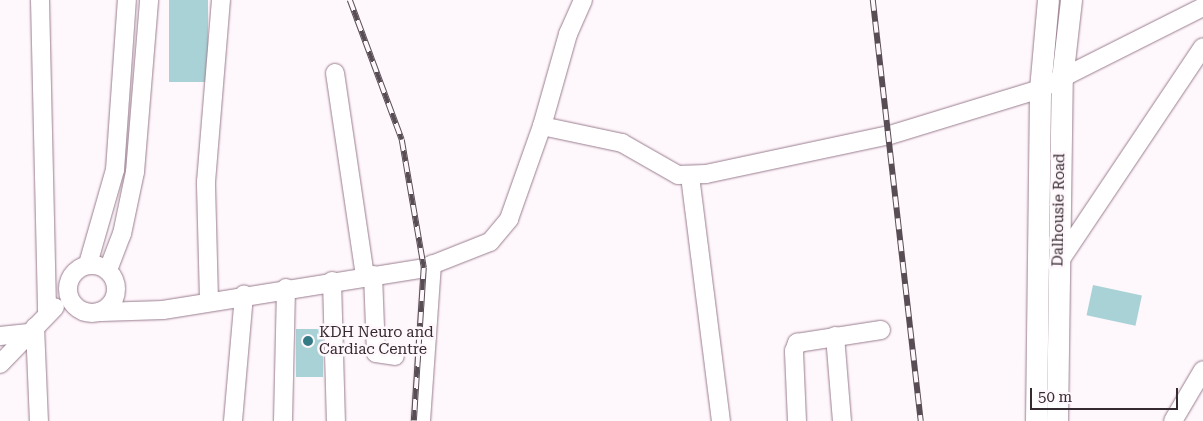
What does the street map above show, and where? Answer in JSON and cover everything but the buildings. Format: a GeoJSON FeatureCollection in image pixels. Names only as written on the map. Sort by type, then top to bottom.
{"type":"FeatureCollection","features":[{"type":"Feature","properties":{"kind":"street"},"geometry":{"type":"LineString","coordinates":[[40,0],[47,314]]}},
{"type":"Feature","properties":{"kind":"street"},"geometry":{"type":"LineString","coordinates":[[88,264],[115,170],[126,0]]}},
{"type":"Feature","properties":{"kind":"street"},"geometry":{"type":"LineString","coordinates":[[108,270],[122,234],[135,172],[149,0]]}},
{"type":"Feature","properties":{"kind":"street"},"geometry":{"type":"LineString","coordinates":[[209,300],[206,182],[221,0]]}},
{"type":"Feature","properties":{"kind":"street"},"geometry":{"type":"LineString","coordinates":[[101,312],[115,298],[114,278],[108,270],[88,264],[79,268],[68,285],[68,295],[81,311],[101,312],[163,310],[244,294],[369,276],[432,264],[500,234],[519,195],[542,126],[568,34],[583,0]]}},
{"type":"Feature","properties":{"kind":"street","name":"Dalhousie Road"},"geometry":{"type":"LineString","coordinates":[[1036,421],[1040,89],[1048,0]]}},
{"type":"Feature","properties":{"kind":"street","name":"Dalhousie Road"},"geometry":{"type":"LineString","coordinates":[[1056,421],[1062,79],[1071,0]]}},
{"type":"Feature","properties":{"kind":"street"},"geometry":{"type":"LineString","coordinates":[[542,126],[622,143],[666,170],[690,176],[890,135],[1040,89],[1201,5]]}},
{"type":"Feature","properties":{"kind":"street"},"geometry":{"type":"LineString","coordinates":[[1036,297],[1203,47]]}},
{"type":"Feature","properties":{"kind":"street"},"geometry":{"type":"LineString","coordinates":[[334,73],[369,276],[376,353],[395,356]]}},
{"type":"Feature","properties":{"kind":"street"},"geometry":{"type":"LineString","coordinates":[[690,176],[721,421]]}},
{"type":"Feature","properties":{"kind":"street"},"geometry":{"type":"LineString","coordinates":[[421,421],[432,264]]}},
{"type":"Feature","properties":{"kind":"street"},"geometry":{"type":"LineString","coordinates":[[332,281],[336,421]]}},
{"type":"Feature","properties":{"kind":"street"},"geometry":{"type":"LineString","coordinates":[[283,421],[286,288]]}},
{"type":"Feature","properties":{"kind":"street"},"geometry":{"type":"LineString","coordinates":[[233,421],[244,294]]}},
{"type":"Feature","properties":{"kind":"street"},"geometry":{"type":"LineString","coordinates":[[0,364],[47,314],[68,295]]}},
{"type":"Feature","properties":{"kind":"street"},"geometry":{"type":"LineString","coordinates":[[0,336],[32,330]]}},
{"type":"Feature","properties":{"kind":"street"},"geometry":{"type":"LineString","coordinates":[[32,330],[39,421]]}},
{"type":"Feature","properties":{"kind":"street"},"geometry":{"type":"LineString","coordinates":[[798,421],[794,347],[835,336],[880,330]]}},
{"type":"Feature","properties":{"kind":"street"},"geometry":{"type":"LineString","coordinates":[[835,336],[842,421]]}},
{"type":"Feature","properties":{"kind":"street"},"geometry":{"type":"LineString","coordinates":[[1173,421],[1203,370]]}},
{"type":"Feature","properties":{"kind":"railway"},"geometry":{"type":"LineString","coordinates":[[350,0],[402,140],[424,268],[414,421]]}},
{"type":"Feature","properties":{"kind":"railway"},"geometry":{"type":"LineString","coordinates":[[873,0],[921,421]]}},
{"type":"Feature","properties":{"kind":"place","name":"KDH Neuro and Cardiac Centre"},"geometry":{"type":"Point","coordinates":[308,341]}}]}
